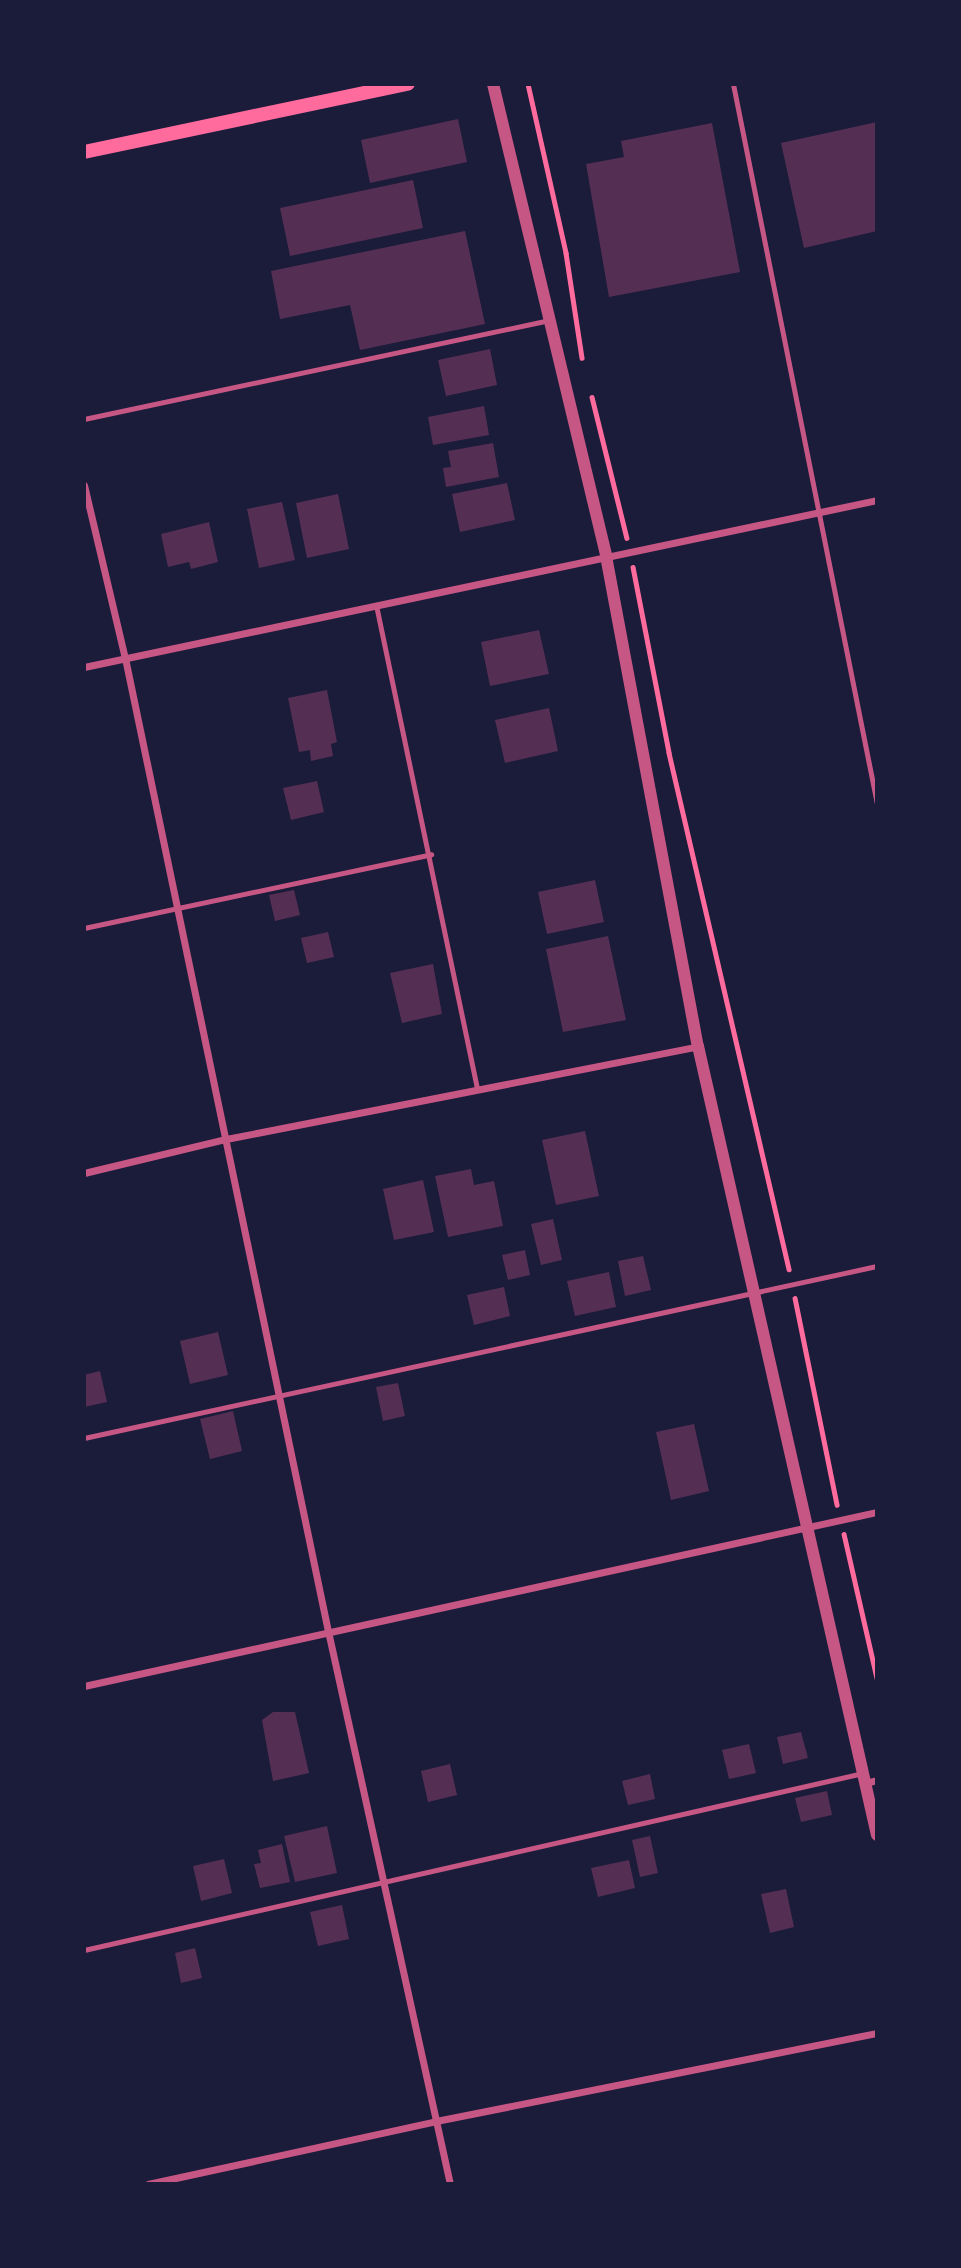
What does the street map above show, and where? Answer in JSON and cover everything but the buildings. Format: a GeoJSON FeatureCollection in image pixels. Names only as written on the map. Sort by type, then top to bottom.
{"type":"FeatureCollection","features":[{"type":"Feature","properties":{"kind":"main road"},"geometry":{"type":"LineString","coordinates":[[84,152],[408,84]]}},
{"type":"Feature","properties":{"kind":"street"},"geometry":{"type":"LineString","coordinates":[[493,84],[606,556],[698,1046],[807,1526],[868,1778],[877,1835]]}},
{"type":"Feature","properties":{"kind":"street"},"geometry":{"type":"LineString","coordinates":[[84,485],[125,658],[328,1631],[450,2184]]}},
{"type":"Feature","properties":{"kind":"street"},"geometry":{"type":"LineString","coordinates":[[84,667],[877,500]]}},
{"type":"Feature","properties":{"kind":"street"},"geometry":{"type":"LineString","coordinates":[[84,1174],[226,1139],[698,1046]]}},
{"type":"Feature","properties":{"kind":"street"},"geometry":{"type":"LineString","coordinates":[[84,1686],[877,1512]]}},
{"type":"Feature","properties":{"kind":"street"},"geometry":{"type":"LineString","coordinates":[[148,2184],[436,2121],[877,2033]]}},
{"type":"Feature","properties":{"kind":"lane"},"geometry":{"type":"LineString","coordinates":[[733,84],[877,804]]}},
{"type":"Feature","properties":{"kind":"lane"},"geometry":{"type":"LineString","coordinates":[[84,419],[550,320]]}},
{"type":"Feature","properties":{"kind":"lane"},"geometry":{"type":"LineString","coordinates":[[376,605],[431,854],[477,1090]]}},
{"type":"Feature","properties":{"kind":"lane"},"geometry":{"type":"LineString","coordinates":[[84,928],[431,854]]}},
{"type":"Feature","properties":{"kind":"lane"},"geometry":{"type":"LineString","coordinates":[[84,1438],[877,1266]]}},
{"type":"Feature","properties":{"kind":"lane"},"geometry":{"type":"LineString","coordinates":[[84,1950],[868,1778]]}},
{"type":"Feature","properties":{"kind":"path"},"geometry":{"type":"LineString","coordinates":[[528,84],[566,253],[583,362]]}},
{"type":"Feature","properties":{"kind":"path"},"geometry":{"type":"LineString","coordinates":[[590,388],[629,551],[669,753],[792,1285],[877,1678]]}}]}
